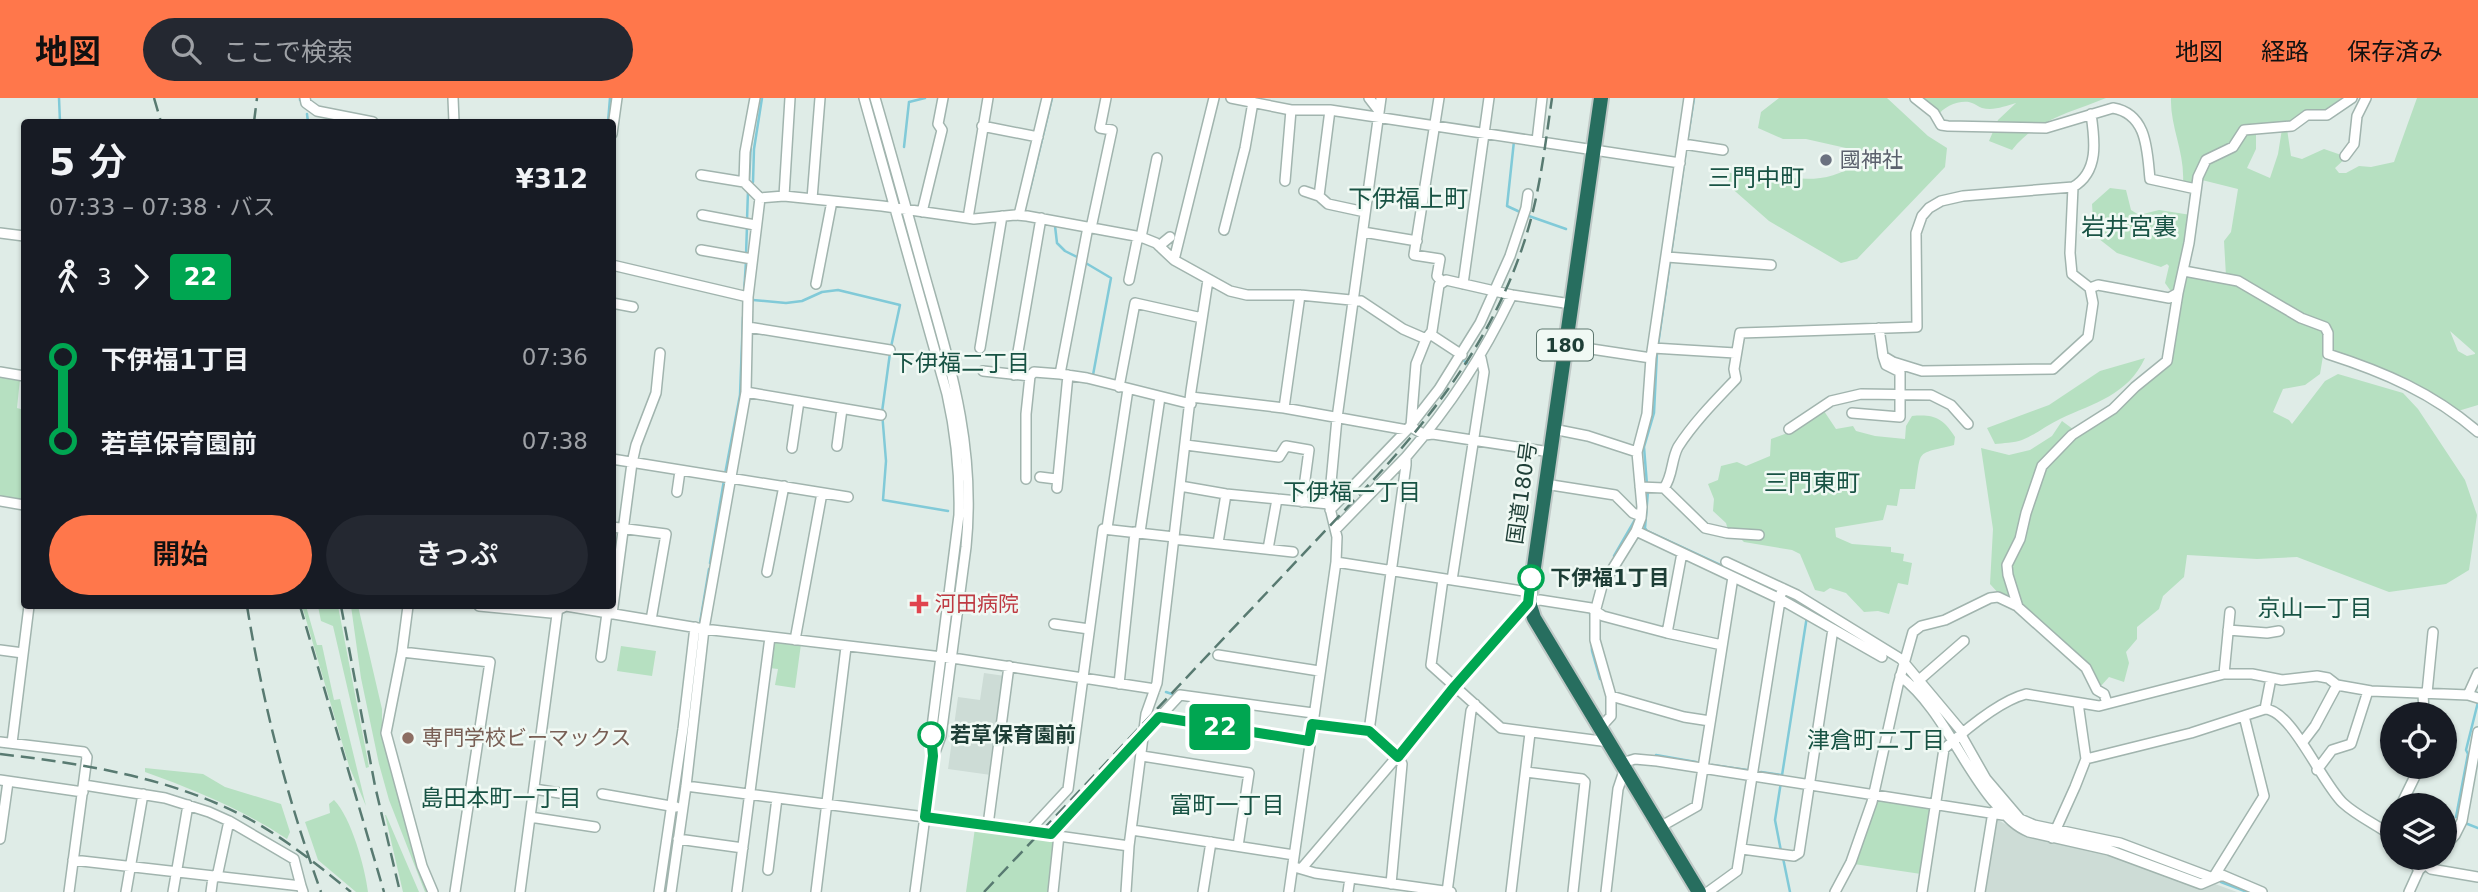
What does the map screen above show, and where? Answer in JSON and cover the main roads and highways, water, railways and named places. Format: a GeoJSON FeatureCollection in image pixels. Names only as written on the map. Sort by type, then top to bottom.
{"type":"FeatureCollection","features":[{"type":"Feature","properties":{"kind":"highway","name":"国道180号"},"geometry":{"type":"LineString","coordinates":[[1601,98],[1529,597],[1534,618],[1699,892]]}},
{"type":"Feature","properties":{"kind":"waterway"},"geometry":{"type":"LineString","coordinates":[[59,98],[60,119]]}},
{"type":"Feature","properties":{"kind":"waterway"},"geometry":{"type":"LineString","coordinates":[[608,119],[610,98]]}},
{"type":"Feature","properties":{"kind":"waterway"},"geometry":{"type":"LineString","coordinates":[[753,182],[754,149],[762,98]]}},
{"type":"Feature","properties":{"kind":"waterway"},"geometry":{"type":"LineString","coordinates":[[904,147],[909,102],[925,98]]}},
{"type":"Feature","properties":{"kind":"waterway"},"geometry":{"type":"LineString","coordinates":[[1030,189],[1052,98]]}},
{"type":"Feature","properties":{"kind":"waterway"},"geometry":{"type":"LineString","coordinates":[[1687,142],[1694,98]]}},
{"type":"Feature","properties":{"kind":"waterway"},"geometry":{"type":"LineString","coordinates":[[307,114],[308,119]]}},
{"type":"Feature","properties":{"kind":"waterway"},"geometry":{"type":"LineString","coordinates":[[1514,141],[1507,206],[1520,212]]}},
{"type":"Feature","properties":{"kind":"waterway"},"geometry":{"type":"LineString","coordinates":[[749,181],[751,142]]}},
{"type":"Feature","properties":{"kind":"waterway"},"geometry":{"type":"LineString","coordinates":[[1647,485],[1644,447],[1654,413],[1657,352],[1686,149]]}},
{"type":"Feature","properties":{"kind":"waterway"},"geometry":{"type":"LineString","coordinates":[[747,220],[748,191]]}},
{"type":"Feature","properties":{"kind":"waterway"},"geometry":{"type":"LineString","coordinates":[[1526,215],[1566,229]]}},
{"type":"Feature","properties":{"kind":"waterway"},"geometry":{"type":"LineString","coordinates":[[746,255],[747,226]]}},
{"type":"Feature","properties":{"kind":"waterway"},"geometry":{"type":"LineString","coordinates":[[1055,226],[1057,243],[1065,251],[1079,258]]}},
{"type":"Feature","properties":{"kind":"waterway"},"geometry":{"type":"LineString","coordinates":[[744,293],[746,261]]}},
{"type":"Feature","properties":{"kind":"waterway"},"geometry":{"type":"LineString","coordinates":[[1084,262],[1111,278],[1093,375]]}},
{"type":"Feature","properties":{"kind":"waterway"},"geometry":{"type":"LineString","coordinates":[[753,300],[786,303],[838,290],[900,305],[891,347]]}},
{"type":"Feature","properties":{"kind":"waterway"},"geometry":{"type":"LineString","coordinates":[[725,474],[740,395],[743,317]]}},
{"type":"Feature","properties":{"kind":"waterway"},"geometry":{"type":"LineString","coordinates":[[890,353],[882,412],[886,461],[883,500],[948,511]]}},
{"type":"Feature","properties":{"kind":"waterway"},"geometry":{"type":"LineString","coordinates":[[1463,360],[1471,366]]}},
{"type":"Feature","properties":{"kind":"waterway"},"geometry":{"type":"LineString","coordinates":[[710,563],[724,480]]}},
{"type":"Feature","properties":{"kind":"waterway"},"geometry":{"type":"LineString","coordinates":[[1648,491],[1647,531],[1785,595],[1831,621]]}},
{"type":"Feature","properties":{"kind":"waterway"},"geometry":{"type":"LineString","coordinates":[[1614,556],[1636,518]]}},
{"type":"Feature","properties":{"kind":"waterway"},"geometry":{"type":"LineString","coordinates":[[700,623],[709,569]]}},
{"type":"Feature","properties":{"kind":"waterway"},"geometry":{"type":"LineString","coordinates":[[1590,612],[1592,651],[1600,679]]}},
{"type":"Feature","properties":{"kind":"waterway"},"geometry":{"type":"LineString","coordinates":[[1781,851],[1775,820],[1807,616]]}},
{"type":"Feature","properties":{"kind":"waterway"},"geometry":{"type":"LineString","coordinates":[[1906,672],[1915,683]]}},
{"type":"Feature","properties":{"kind":"waterway"},"geometry":{"type":"LineString","coordinates":[[1166,692],[1175,695]]}},
{"type":"Feature","properties":{"kind":"waterway"},"geometry":{"type":"LineString","coordinates":[[2457,812],[2468,754],[2466,750],[2478,702]]}},
{"type":"Feature","properties":{"kind":"waterway"},"geometry":{"type":"LineString","coordinates":[[1937,709],[1956,735]]}},
{"type":"Feature","properties":{"kind":"waterway"},"geometry":{"type":"LineString","coordinates":[[1656,755],[1696,762]]}},
{"type":"Feature","properties":{"kind":"waterway"},"geometry":{"type":"LineString","coordinates":[[663,892],[683,760]]}},
{"type":"Feature","properties":{"kind":"waterway"},"geometry":{"type":"LineString","coordinates":[[1712,765],[1747,770]]}},
{"type":"Feature","properties":{"kind":"waterway"},"geometry":{"type":"LineString","coordinates":[[1761,772],[1782,775]]}},
{"type":"Feature","properties":{"kind":"waterway"},"geometry":{"type":"LineString","coordinates":[[2465,823],[2478,828]]}},
{"type":"Feature","properties":{"kind":"waterway"},"geometry":{"type":"LineString","coordinates":[[2117,847],[2199,878]]}},
{"type":"Feature","properties":{"kind":"waterway"},"geometry":{"type":"LineString","coordinates":[[1783,858],[1790,892]]}},
{"type":"Feature","properties":{"kind":"waterway"},"geometry":{"type":"LineString","coordinates":[[2221,882],[2247,892]]}},
{"type":"Feature","properties":{"kind":"railway"},"geometry":{"type":"LineString","coordinates":[[154,98],[160,119]]}},
{"type":"Feature","properties":{"kind":"railway"},"geometry":{"type":"LineString","coordinates":[[254,119],[257,98]]}},
{"type":"Feature","properties":{"kind":"railway"},"geometry":{"type":"LineString","coordinates":[[984,892],[1376,477],[1429,415],[1453,382],[1494,314],[1525,239],[1536,198],[1552,98]]}},
{"type":"Feature","properties":{"kind":"railway"},"geometry":{"type":"LineString","coordinates":[[248,609],[277,750],[321,892]]}},
{"type":"Feature","properties":{"kind":"railway"},"geometry":{"type":"LineString","coordinates":[[301,609],[384,892]]}},
{"type":"Feature","properties":{"kind":"railway"},"geometry":{"type":"LineString","coordinates":[[342,609],[375,786],[400,892]]}},
{"type":"Feature","properties":{"kind":"railway"},"geometry":{"type":"LineString","coordinates":[[0,754],[97,768],[191,793],[264,828],[351,892]]}},
{"type":"Feature","properties":{"kind":"place","name":"國神社"},"geometry":{"type":"Point","coordinates":[1826,160]}},
{"type":"Feature","properties":{"kind":"place","name":"下伊福1丁目"},"geometry":{"type":"Point","coordinates":[1531,578]}},
{"type":"Feature","properties":{"kind":"place","name":"河田病院"},"geometry":{"type":"Point","coordinates":[919,604]}},
{"type":"Feature","properties":{"kind":"place","name":"若草保育園前"},"geometry":{"type":"Point","coordinates":[931,735]}},
{"type":"Feature","properties":{"kind":"place","name":"専門学校ビーマックス"},"geometry":{"type":"Point","coordinates":[408,738]}},
{"type":"Feature","properties":{"kind":"district","name":"三門中町"},"geometry":{"type":"Point","coordinates":[1756,178]}},
{"type":"Feature","properties":{"kind":"district","name":"下伊福上町"},"geometry":{"type":"Point","coordinates":[1408,199]}},
{"type":"Feature","properties":{"kind":"district","name":"岩井宮裏"},"geometry":{"type":"Point","coordinates":[2129,227]}},
{"type":"Feature","properties":{"kind":"district","name":"下伊福二丁目"},"geometry":{"type":"Point","coordinates":[961,363]}},
{"type":"Feature","properties":{"kind":"district","name":"三門東町"},"geometry":{"type":"Point","coordinates":[1812,483]}},
{"type":"Feature","properties":{"kind":"district","name":"下伊福一丁目"},"geometry":{"type":"Point","coordinates":[1352,492]}},
{"type":"Feature","properties":{"kind":"district","name":"京山一丁目"},"geometry":{"type":"Point","coordinates":[2315,608]}},
{"type":"Feature","properties":{"kind":"district","name":"津倉町二丁目"},"geometry":{"type":"Point","coordinates":[1876,740]}},
{"type":"Feature","properties":{"kind":"district","name":"島田本町一丁目"},"geometry":{"type":"Point","coordinates":[501,798]}},
{"type":"Feature","properties":{"kind":"district","name":"富町一丁目"},"geometry":{"type":"Point","coordinates":[1227,805]}}]}
